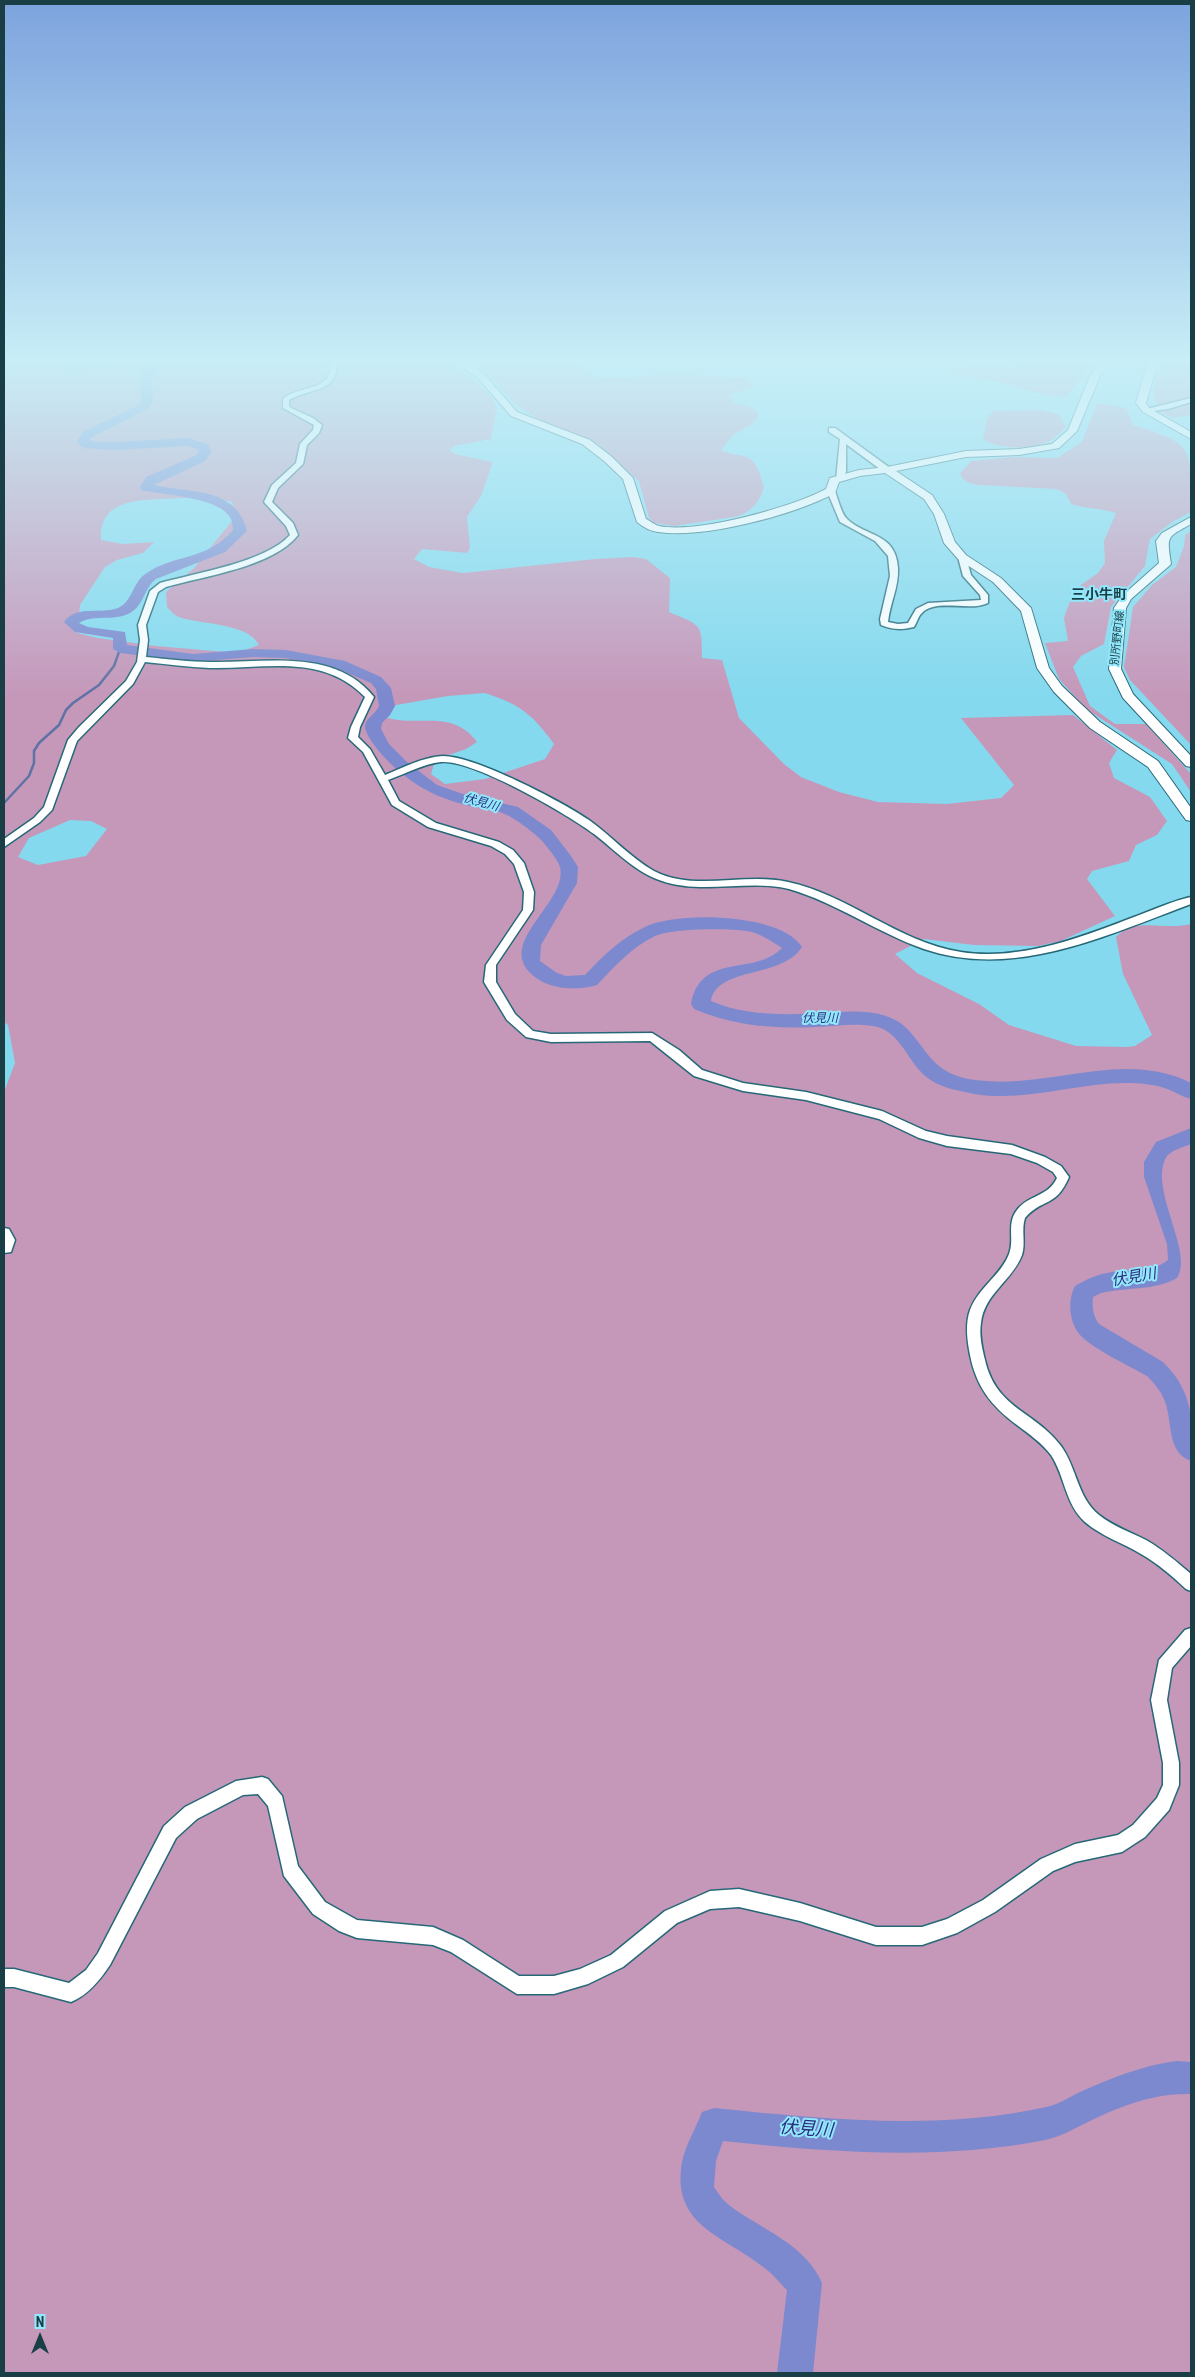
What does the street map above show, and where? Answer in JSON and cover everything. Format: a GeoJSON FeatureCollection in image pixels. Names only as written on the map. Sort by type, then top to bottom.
{"type":"FeatureCollection","features":[{"type":"Feature","properties":{"kind":"street"},"geometry":{"type":"LineString","coordinates":[[4,844],[37,820],[49,808],[73,740],[88,722],[130,682],[141,659],[144,640],[142,625],[154,591],[164,585],[227,568],[262,556],[292,540],[294,535],[290,524],[268,502],[275,487],[291,472]]}},
{"type":"Feature","properties":{"kind":"street"},"geometry":{"type":"LineString","coordinates":[[621,472],[628,478],[632,486],[638,517],[652,527],[674,530],[742,521],[805,504],[831,490]]}},
{"type":"Feature","properties":{"kind":"street"},"geometry":{"type":"LineString","coordinates":[[839,478],[842,472]]}},
{"type":"Feature","properties":{"kind":"street"},"geometry":{"type":"LineString","coordinates":[[868,472],[834,480],[831,490],[843,520],[877,538],[891,553],[895,580],[884,623],[890,626],[901,627],[910,625],[918,611],[924,607],[986,602],[984,595],[967,576],[962,557]]}},
{"type":"Feature","properties":{"kind":"street"},"geometry":{"type":"LineString","coordinates":[[890,472],[928,497],[933,503],[950,543],[962,557],[997,580],[1027,610],[1043,668],[1058,689],[1095,725],[1153,764],[1191,817]]}},
{"type":"Feature","properties":{"kind":"street","name":"別所野町線"},"geometry":{"type":"LineString","coordinates":[[1191,520],[1168,533],[1162,541],[1165,564],[1127,597],[1120,608],[1115,669],[1127,695],[1191,763]]}},
{"type":"Feature","properties":{"kind":"street"},"geometry":{"type":"LineString","coordinates":[[141,659],[212,665],[295,664],[314,666],[350,677],[362,685],[370,697],[367,709],[353,730],[353,738],[367,751],[388,777],[391,798],[409,812],[432,825],[495,844],[509,852],[519,863],[529,892],[528,910],[491,965],[490,982],[511,1017],[530,1034],[551,1038],[652,1037],[675,1053],[698,1073],[743,1087],[806,1096],[882,1115],[923,1135],[947,1142],[1012,1150],[1030,1155],[1057,1169],[1063,1177],[1060,1188],[1049,1198],[1023,1210],[1018,1218],[1015,1255],[1004,1271],[986,1290],[977,1310],[973,1340],[981,1376],[991,1394],[1010,1411],[1046,1437],[1061,1459],[1087,1515],[1148,1550],[1191,1584]]}},
{"type":"Feature","properties":{"kind":"street"},"geometry":{"type":"LineString","coordinates":[[388,777],[425,763],[442,759],[455,760],[501,776],[548,800],[585,822],[650,873],[660,878],[683,883],[770,882],[785,884],[816,893],[838,905],[944,953],[977,957],[1023,955],[1054,948],[1191,900]]}},
{"type":"Feature","properties":{"kind":"street"},"geometry":{"type":"LineString","coordinates":[[4,1233],[9,1240],[6,1248],[4,1248]]}},
{"type":"Feature","properties":{"kind":"street"},"geometry":{"type":"LineString","coordinates":[[4,1978],[14,1978],[71,1993],[92,1976],[104,1959],[170,1832],[192,1813],[242,1786],[262,1785],[276,1802],[290,1870],[319,1908],[345,1925],[358,1929],[433,1936],[457,1946],[517,1986],[554,1986],[582,1978],[617,1961],[671,1917],[710,1900],[740,1898],[800,1912],[876,1936],[922,1936],[951,1927],[989,1906],[1047,1865],[1075,1853],[1122,1843],[1139,1831],[1163,1804],[1170,1785],[1171,1764],[1158,1700],[1166,1665],[1191,1635]]}},
{"type":"Feature","properties":{"kind":"shaded area"},"geometry":{"type":"Polygon","coordinates":[[[4,472],[489,472],[481,496],[467,517],[470,548],[467,553],[422,549],[414,559],[429,567],[463,573],[595,559],[633,557],[646,559],[670,578],[669,612],[694,623],[698,627],[701,638],[702,658],[722,660],[739,718],[784,764],[801,777],[839,792],[878,802],[947,804],[1001,798],[1014,785],[961,718],[1073,715],[1117,750],[1109,763],[1114,778],[1150,797],[1167,821],[1157,835],[1136,845],[1129,861],[1092,871],[1087,879],[1115,916],[1061,941],[1038,946],[974,945],[924,939],[895,954],[917,973],[979,1004],[1009,1025],[1076,1046],[1127,1047],[1135,1046],[1152,1035],[1123,974],[1116,937],[1132,927],[1191,924],[1191,2373],[4,2373],[4,1092],[15,1063],[8,1025],[4,1022],[4,472]],[[178,498],[126,503],[108,515],[102,525],[101,540],[123,544],[154,542],[143,553],[117,560],[105,567],[80,605],[77,633],[98,638],[156,646],[237,653],[259,645],[245,632],[223,625],[188,620],[174,614],[167,607],[166,592],[194,568],[236,516],[232,502],[215,498],[178,498]],[[485,693],[448,696],[396,705],[384,717],[409,721],[446,722],[457,725],[477,742],[466,749],[435,760],[431,774],[445,784],[485,779],[545,759],[554,744],[539,725],[517,706],[485,693]],[[70,820],[29,838],[18,857],[38,865],[86,856],[107,829],[91,821],[70,820]]]}},
{"type":"Feature","properties":{"kind":"shaded area"},"geometry":{"type":"Polygon","coordinates":[[[629,472],[759,472],[764,487],[757,502],[745,513],[734,517],[674,526],[654,523],[649,518],[639,481],[629,472]]]}},
{"type":"Feature","properties":{"kind":"shaded area"},"geometry":{"type":"Polygon","coordinates":[[[1191,472],[1191,512],[1172,522],[1150,539],[1145,566],[1111,607],[1104,644],[1081,656],[1073,667],[1090,706],[1115,724],[1146,724],[1191,774],[1191,792],[1172,764],[1086,709],[1059,679],[1045,643],[1068,641],[1064,618],[1074,590],[1098,573],[1105,563],[1104,541],[1116,513],[1071,504],[1066,494],[1057,489],[978,485],[964,480],[960,473],[1191,472]]]}},
{"type":"Feature","properties":{"kind":"shaded area"},"geometry":{"type":"Polygon","coordinates":[[[1191,531],[1191,745],[1130,680],[1124,667],[1133,607],[1152,585],[1176,567],[1184,546],[1185,535],[1191,531]]]}},
{"type":"Feature","properties":{"kind":"waterway","name":"伏見川"},"geometry":{"type":"LineString","coordinates":[[169,472],[150,480],[146,487],[218,501],[229,508],[237,518],[240,531],[231,542],[209,555],[163,570],[151,576],[143,584],[132,604],[123,611],[83,616],[71,622],[86,631],[120,635],[120,649],[193,658],[253,653],[286,654],[340,664],[376,680],[383,688],[387,706],[385,712],[374,722],[373,729],[383,746],[401,765],[431,788],[458,798],[512,811],[545,834],[569,867],[568,883],[532,945],[531,961],[536,969],[551,978],[566,982],[590,981],[608,962],[633,941],[653,930],[694,924],[747,925],[768,931],[793,947],[785,956],[772,962],[725,975],[712,981],[703,990],[701,1004],[728,1014],[760,1020],[793,1021],[855,1018],[872,1019],[887,1023],[894,1026],[906,1037],[930,1069],[937,1074],[955,1083],[987,1089],[1006,1089],[1101,1077],[1126,1076],[1150,1077],[1172,1082],[1191,1092]]}},
{"type":"Feature","properties":{"kind":"waterway"},"geometry":{"type":"LineString","coordinates":[[4,803],[29,776],[34,763],[34,751],[39,743],[59,725],[66,710],[73,703],[99,685],[114,666],[120,649]]}},
{"type":"Feature","properties":{"kind":"waterway","name":"伏見川"},"geometry":{"type":"LineString","coordinates":[[1191,1136],[1160,1150],[1154,1162],[1159,1193],[1178,1244],[1180,1256],[1177,1265],[1169,1271],[1151,1278],[1096,1285],[1083,1292],[1081,1302],[1083,1317],[1091,1331],[1155,1369],[1163,1377],[1177,1400],[1183,1437],[1191,1450]]}},
{"type":"Feature","properties":{"kind":"waterway","name":"伏見川"},"geometry":{"type":"LineString","coordinates":[[795,2373],[805,2283],[775,2254],[715,2216],[697,2192],[699,2161],[714,2124],[838,2135],[921,2136],[962,2134],[1053,2122],[1134,2086],[1177,2077],[1191,2078]]}},
{"type":"Feature","properties":{"kind":"district","name":"三小牛町"},"geometry":{"type":"Point","coordinates":[1099,595]}}]}
